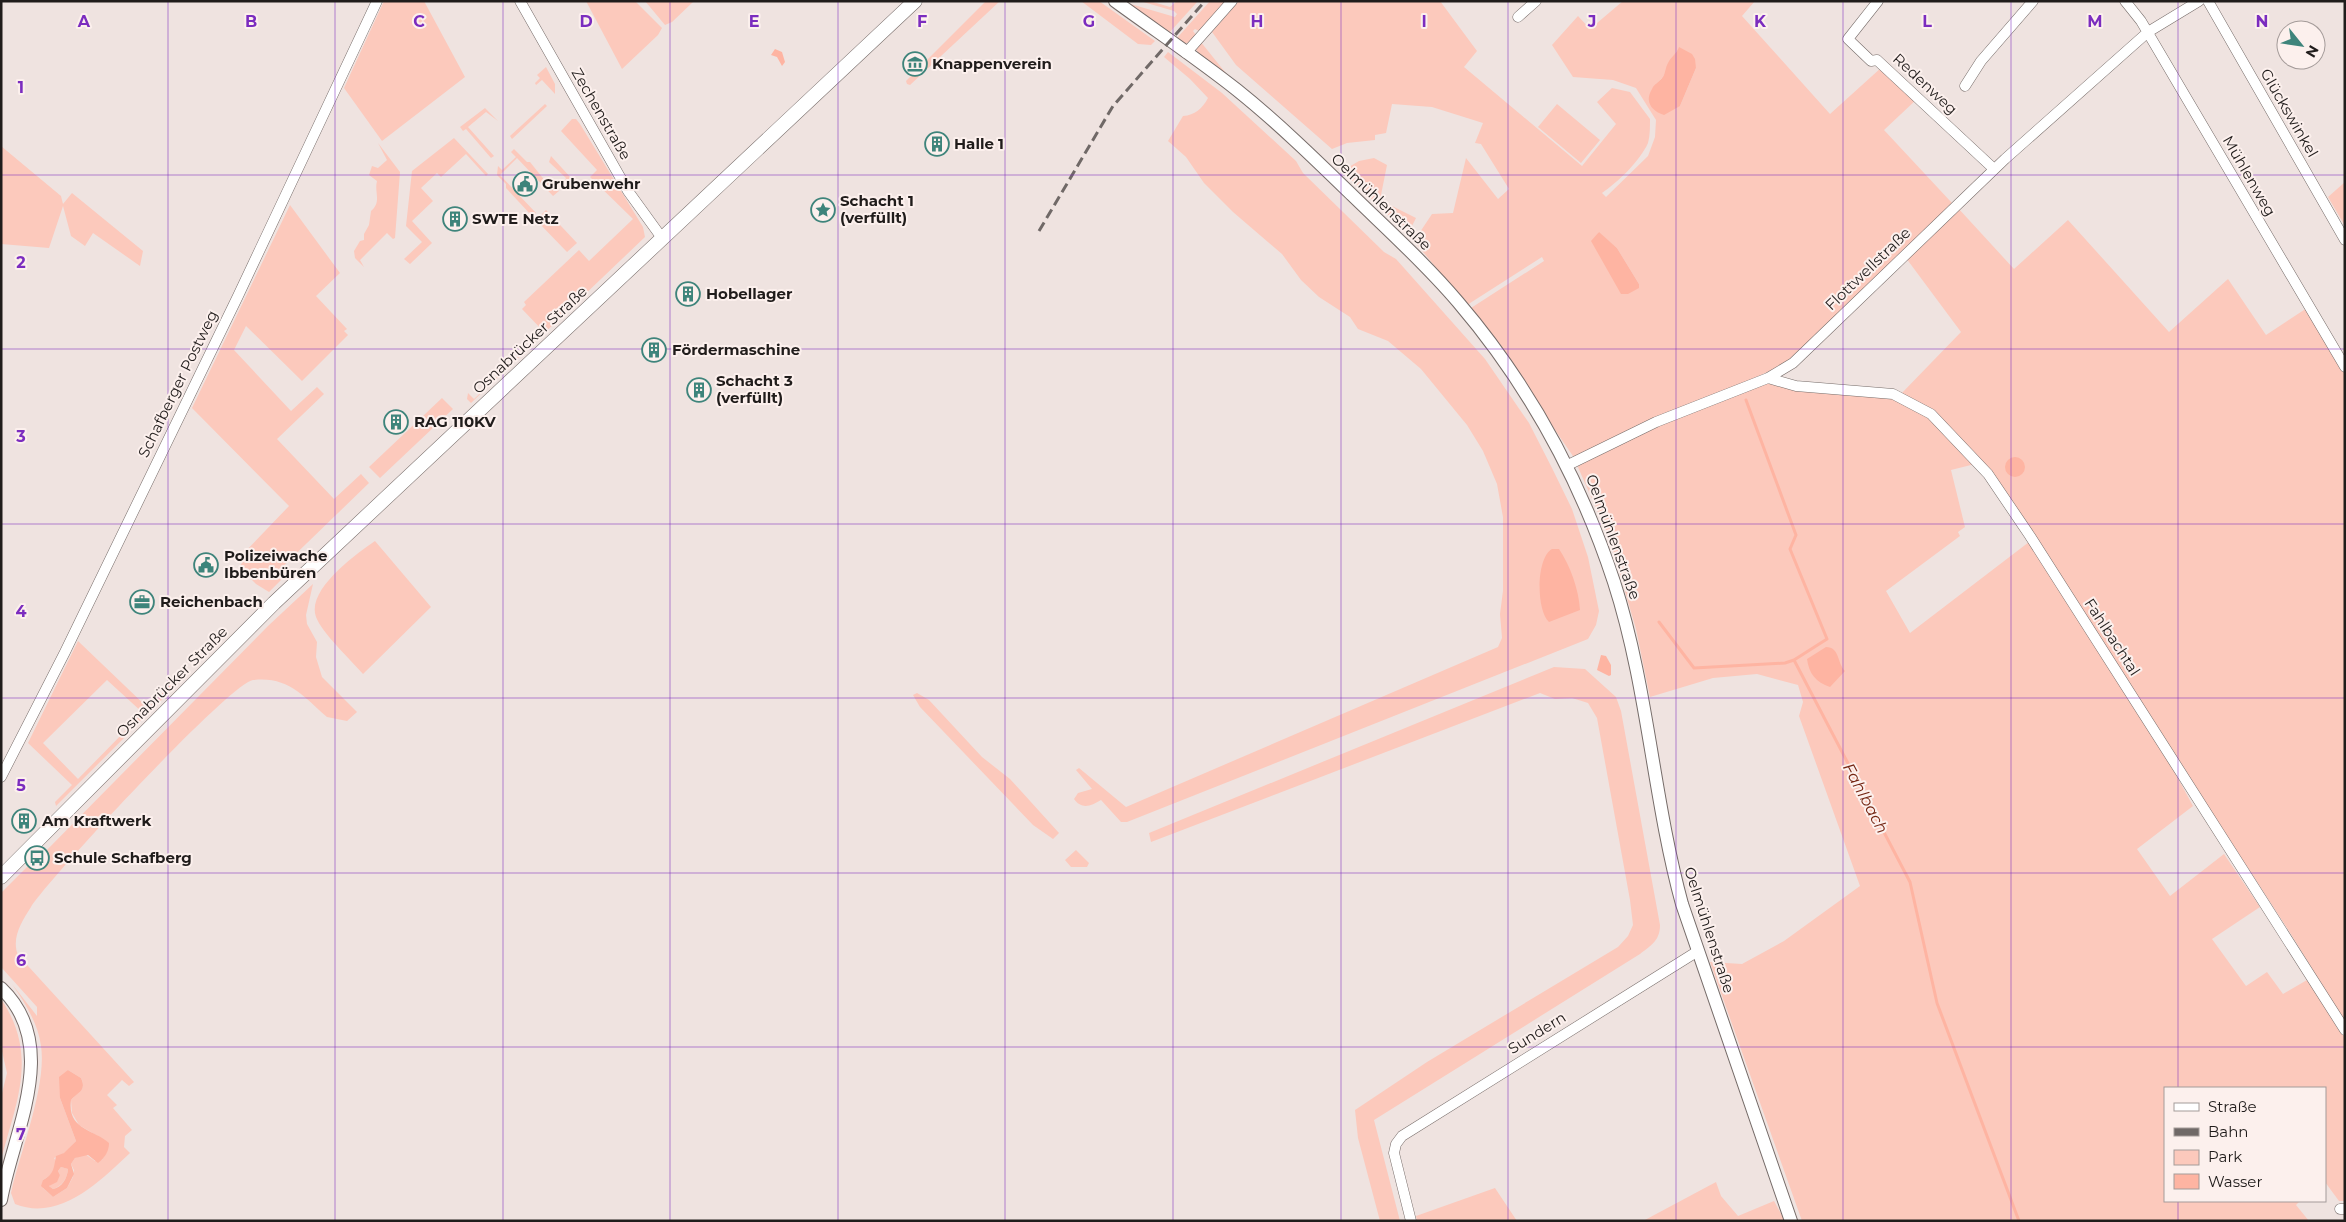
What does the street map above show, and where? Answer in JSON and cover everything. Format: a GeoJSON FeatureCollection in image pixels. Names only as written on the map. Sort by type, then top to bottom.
{"type":"FeatureCollection","features":[{"type":"Feature","properties":{"kind":"main road","name":"Osnabrücker Straße"},"geometry":{"type":"LineString","coordinates":[[1,877],[268,608],[916,1]]}},
{"type":"Feature","properties":{"kind":"street","name":"Schafberger Postweg"},"geometry":{"type":"LineString","coordinates":[[1,777],[65,652],[230,312],[377,1]]}},
{"type":"Feature","properties":{"kind":"street","name":"Zechenstraße"},"geometry":{"type":"LineString","coordinates":[[520,1],[628,191],[662,238]]}},
{"type":"Feature","properties":{"kind":"street","name":"Oelmühlenstraße"},"geometry":{"type":"LineString","coordinates":[[1115,1],[1238,91],[1322,166],[1457,300],[1514,373],[1568,465],[1600,541],[1628,630],[1668,853],[1698,951],[1791,1221]]}},
{"type":"Feature","properties":{"kind":"street"},"geometry":{"type":"LineString","coordinates":[[1186,53],[1232,1]]}},
{"type":"Feature","properties":{"kind":"street"},"geometry":{"type":"LineString","coordinates":[[1518,17],[1536,1]]}},
{"type":"Feature","properties":{"kind":"street","name":"Redenweg"},"geometry":{"type":"LineString","coordinates":[[1878,1],[1848,39],[1870,61],[1877,60],[1994,169]]}},
{"type":"Feature","properties":{"kind":"street"},"geometry":{"type":"LineString","coordinates":[[1965,86],[1981,61],[2033,1]]}},
{"type":"Feature","properties":{"kind":"street","name":"Mühlenweg"},"geometry":{"type":"LineString","coordinates":[[2126,1],[2148,32],[2345,367]]}},
{"type":"Feature","properties":{"kind":"street","name":"Flottwellstraße"},"geometry":{"type":"LineString","coordinates":[[1568,465],[1656,422],[1768,378],[1793,364],[1994,169],[2148,32],[2199,1]]}},
{"type":"Feature","properties":{"kind":"street","name":"Glückswinkel"},"geometry":{"type":"LineString","coordinates":[[2208,1],[2345,240]]}},
{"type":"Feature","properties":{"kind":"street","name":"Fahlbachtal"},"geometry":{"type":"LineString","coordinates":[[1768,378],[1796,386],[1894,394],[1931,414],[1988,474],[2041,553],[2345,1030]]}},
{"type":"Feature","properties":{"kind":"street","name":"Sundern"},"geometry":{"type":"LineString","coordinates":[[1411,1221],[1394,1153],[1396,1144],[1402,1136],[1698,951]]}},
{"type":"Feature","properties":{"kind":"street"},"geometry":{"type":"LineString","coordinates":[[1,988],[21,1015],[32,1052],[31,1079],[26,1103],[1,1200]]}},
{"type":"Feature","properties":{"kind":"green space"},"geometry":{"type":"Polygon","coordinates":[[[384,1],[424,1],[465,77],[382,141],[344,88],[384,1]]]}},
{"type":"Feature","properties":{"kind":"green space"},"geometry":{"type":"Polygon","coordinates":[[[586,1],[635,1],[662,28],[658,35],[622,69],[586,1]]]}},
{"type":"Feature","properties":{"kind":"green space"},"geometry":{"type":"Polygon","coordinates":[[[645,1],[693,2],[672,22],[665,25],[645,1]]]}},
{"type":"Feature","properties":{"kind":"green space"},"geometry":{"type":"Polygon","coordinates":[[[986,1],[1000,1],[910,85],[907,84],[906,81],[986,1]]]}},
{"type":"Feature","properties":{"kind":"green space"},"geometry":{"type":"Polygon","coordinates":[[[1081,1],[1099,1],[1155,41],[1151,45],[1138,44],[1081,1]]]}},
{"type":"Feature","properties":{"kind":"green space"},"geometry":{"type":"Polygon","coordinates":[[[1140,1],[1150,1],[1170,7],[1177,1],[1198,1],[1169,33],[1127,3],[1175,17],[1177,14],[1174,11],[1140,1]]]}},
{"type":"Feature","properties":{"kind":"green space"},"geometry":{"type":"Polygon","coordinates":[[[1210,1],[1226,1],[1199,31],[1195,29],[1193,31],[1196,35],[1191,42],[1182,44],[1177,38],[1210,1]]]}},
{"type":"Feature","properties":{"kind":"green space"},"geometry":{"type":"Polygon","coordinates":[[[1239,1],[1440,1],[1477,51],[1464,67],[1582,166],[1616,124],[1597,102],[1612,88],[1630,92],[1650,119],[1649,140],[1634,164],[1602,193],[1606,197],[1648,156],[1655,137],[1656,120],[1636,88],[1613,80],[1573,77],[1552,45],[1578,16],[1590,29],[1623,1],[1755,1],[1742,16],[1830,114],[1882,67],[1917,99],[1884,130],[1952,203],[1799,353],[1785,364],[1575,459],[1471,308],[1544,261],[1542,257],[1467,305],[1414,241],[1432,214],[1453,213],[1466,158],[1498,199],[1509,189],[1481,144],[1475,143],[1483,123],[1432,107],[1392,104],[1386,133],[1375,135],[1375,140],[1347,143],[1332,149],[1236,65],[1212,32],[1239,1]],[[1677,51],[1663,77],[1656,84],[1680,106],[1696,68],[1677,51]],[[1598,232],[1639,288],[1639,284],[1617,248],[1598,232]]]}},
{"type":"Feature","properties":{"kind":"green space"},"geometry":{"type":"Polygon","coordinates":[[[1200,41],[1229,77],[1200,56],[1196,49],[1200,41]]]}},
{"type":"Feature","properties":{"kind":"green space"},"geometry":{"type":"Polygon","coordinates":[[[1168,52],[1222,93],[1296,161],[1303,173],[1384,252],[1396,259],[1485,359],[1529,423],[1572,509],[1588,557],[1599,611],[1596,625],[1588,639],[1127,822],[1121,822],[1101,800],[1094,804],[1083,806],[1074,799],[1078,793],[1092,789],[1076,770],[1079,768],[1126,807],[1498,647],[1502,638],[1500,614],[1503,591],[1503,517],[1497,484],[1483,451],[1467,425],[1421,369],[1388,341],[1358,329],[1350,317],[1319,297],[1301,280],[1282,254],[1233,212],[1204,183],[1186,157],[1168,141],[1183,116],[1198,111],[1208,98],[1190,79],[1164,57],[1168,52]]]}},
{"type":"Feature","properties":{"kind":"green space"},"geometry":{"type":"Polygon","coordinates":[[[546,67],[555,84],[555,94],[542,80],[536,85],[535,83],[540,78],[537,75],[546,67]]]}},
{"type":"Feature","properties":{"kind":"green space"},"geometry":{"type":"Polygon","coordinates":[[[545,104],[547,106],[512,139],[510,136],[545,104]]]}},
{"type":"Feature","properties":{"kind":"green space"},"geometry":{"type":"Polygon","coordinates":[[[1557,104],[1600,140],[1581,163],[1538,127],[1557,104]]]}},
{"type":"Feature","properties":{"kind":"green space"},"geometry":{"type":"Polygon","coordinates":[[[485,108],[498,121],[486,112],[468,127],[494,156],[491,158],[466,129],[463,131],[460,127],[485,108]]]}},
{"type":"Feature","properties":{"kind":"green space"},"geometry":{"type":"Polygon","coordinates":[[[572,119],[576,119],[580,124],[643,227],[645,237],[471,403],[467,399],[468,393],[474,399],[544,332],[522,309],[526,305],[524,302],[579,250],[589,261],[633,219],[590,177],[597,170],[561,131],[572,119]]]}},
{"type":"Feature","properties":{"kind":"green space"},"geometry":{"type":"Polygon","coordinates":[[[454,138],[488,174],[486,176],[466,154],[441,177],[437,173],[421,188],[433,201],[412,221],[432,243],[410,264],[404,259],[422,242],[406,226],[412,171],[454,138]]]}},
{"type":"Feature","properties":{"kind":"green space"},"geometry":{"type":"Polygon","coordinates":[[[378,143],[400,172],[395,238],[393,239],[387,233],[360,260],[364,267],[355,258],[354,251],[360,241],[364,240],[371,211],[377,200],[377,181],[369,175],[372,166],[378,168],[387,160],[378,143]]]}},
{"type":"Feature","properties":{"kind":"green space"},"geometry":{"type":"Polygon","coordinates":[[[1,146],[61,196],[63,204],[72,193],[143,251],[140,266],[93,233],[85,246],[71,236],[63,206],[49,248],[1,244],[1,146]]]}},
{"type":"Feature","properties":{"kind":"green space"},"geometry":{"type":"Polygon","coordinates":[[[514,149],[527,162],[530,162],[546,182],[549,182],[554,191],[557,188],[559,191],[553,196],[517,158],[500,175],[536,213],[532,216],[506,188],[506,184],[497,175],[498,166],[502,170],[516,157],[511,152],[514,149]]]}},
{"type":"Feature","properties":{"kind":"green space"},"geometry":{"type":"Polygon","coordinates":[[[551,156],[572,179],[566,185],[564,182],[566,178],[549,162],[551,156]]]}},
{"type":"Feature","properties":{"kind":"green space"},"geometry":{"type":"Polygon","coordinates":[[[1374,158],[1387,165],[1380,200],[1416,218],[1408,234],[1342,171],[1359,161],[1374,158]]]}},
{"type":"Feature","properties":{"kind":"green space"},"geometry":{"type":"Polygon","coordinates":[[[2345,182],[2345,226],[2328,197],[2345,182]]]}},
{"type":"Feature","properties":{"kind":"green space"},"geometry":{"type":"Polygon","coordinates":[[[290,205],[340,273],[316,296],[347,329],[344,331],[348,335],[302,381],[246,326],[234,350],[291,411],[317,387],[324,394],[277,439],[334,499],[361,474],[369,483],[275,574],[281,580],[269,592],[256,584],[239,567],[245,559],[242,555],[289,506],[192,408],[290,205]]]}},
{"type":"Feature","properties":{"kind":"green space"},"geometry":{"type":"Polygon","coordinates":[[[1958,208],[2014,269],[2068,220],[2169,332],[2228,279],[2266,335],[2307,308],[2345,374],[2345,1022],[2289,931],[2018,515],[1931,411],[1900,395],[1961,332],[1906,258],[1958,208]]]}},
{"type":"Feature","properties":{"kind":"green space"},"geometry":{"type":"Polygon","coordinates":[[[546,210],[577,243],[567,252],[536,220],[546,210]]]}},
{"type":"Feature","properties":{"kind":"green space"},"geometry":{"type":"Polygon","coordinates":[[[1767,381],[1892,397],[1927,414],[1975,464],[1951,470],[1965,527],[1958,532],[1960,536],[1886,591],[1910,633],[2029,542],[2174,771],[2193,806],[2137,849],[2170,896],[2224,854],[2260,907],[2212,939],[2246,986],[2267,972],[2283,994],[2307,980],[2345,1038],[2345,1201],[2339,1201],[2326,1183],[2326,1087],[2164,1087],[2164,1202],[2299,1202],[2296,1205],[2309,1221],[1802,1221],[1710,962],[1742,964],[1784,941],[1860,886],[1799,716],[1803,702],[1798,685],[1757,674],[1713,678],[1650,697],[1636,629],[1609,537],[1577,465],[1655,425],[1767,381]]]}},
{"type":"Feature","properties":{"kind":"green space"},"geometry":{"type":"Polygon","coordinates":[[[442,398],[453,409],[380,478],[369,467],[442,398]]]}},
{"type":"Feature","properties":{"kind":"green space"},"geometry":{"type":"Polygon","coordinates":[[[375,541],[431,607],[363,674],[324,631],[316,617],[315,607],[318,596],[335,574],[375,541]]]}},
{"type":"Feature","properties":{"kind":"green space"},"geometry":{"type":"Polygon","coordinates":[[[313,584],[306,615],[307,624],[317,642],[316,657],[322,677],[357,712],[347,721],[327,717],[302,695],[285,684],[276,681],[253,680],[237,690],[177,745],[71,859],[31,907],[21,924],[17,936],[16,949],[18,955],[134,1082],[129,1086],[122,1080],[107,1095],[117,1105],[113,1108],[132,1130],[125,1136],[124,1147],[130,1153],[106,1175],[78,1196],[48,1208],[32,1208],[15,1204],[11,1193],[37,1099],[42,1062],[41,1046],[34,1021],[12,984],[37,1016],[37,1007],[1,967],[1,893],[37,857],[39,858],[268,626],[313,584]],[[68,1070],[60,1098],[76,1141],[65,1153],[54,1158],[56,1165],[52,1174],[43,1180],[43,1188],[53,1197],[67,1188],[73,1177],[74,1170],[71,1164],[75,1158],[85,1154],[95,1161],[102,1160],[107,1152],[101,1138],[79,1125],[72,1113],[71,1100],[83,1086],[81,1078],[68,1070]]]}},
{"type":"Feature","properties":{"kind":"green space"},"geometry":{"type":"Polygon","coordinates":[[[78,641],[148,708],[171,684],[173,689],[139,722],[134,721],[143,713],[107,680],[43,743],[78,779],[128,728],[131,731],[56,806],[55,802],[72,785],[28,743],[78,641]]]}},
{"type":"Feature","properties":{"kind":"green space"},"geometry":{"type":"Polygon","coordinates":[[[1554,667],[1585,669],[1616,697],[1621,711],[1660,925],[1659,935],[1652,945],[1640,954],[1374,1120],[1400,1221],[1380,1221],[1358,1138],[1355,1110],[1427,1062],[1618,947],[1628,936],[1633,925],[1597,718],[1588,703],[1572,698],[1555,699],[1540,693],[1151,842],[1149,833],[1554,667]]]}},
{"type":"Feature","properties":{"kind":"green space"},"geometry":{"type":"Polygon","coordinates":[[[917,693],[929,700],[982,757],[1010,779],[1059,833],[1053,839],[1033,825],[920,707],[913,695],[917,693]]]}},
{"type":"Feature","properties":{"kind":"green space"},"geometry":{"type":"Polygon","coordinates":[[[1076,850],[1089,863],[1087,867],[1071,867],[1065,860],[1076,850]]]}},
{"type":"Feature","properties":{"kind":"green space"},"geometry":{"type":"Polygon","coordinates":[[[1,999],[13,1020],[22,1059],[18,1098],[1,1160],[1,1097],[7,1073],[1,1047],[1,999]]]}},
{"type":"Feature","properties":{"kind":"green space"},"geometry":{"type":"Polygon","coordinates":[[[61,1167],[68,1169],[64,1182],[53,1189],[49,1186],[60,1175],[58,1171],[61,1167]]]}},
{"type":"Feature","properties":{"kind":"green space"},"geometry":{"type":"Polygon","coordinates":[[[1716,1182],[1721,1196],[1738,1216],[1774,1201],[1785,1221],[1643,1221],[1716,1182]]]}},
{"type":"Feature","properties":{"kind":"green space"},"geometry":{"type":"Polygon","coordinates":[[[1495,1188],[1517,1221],[1417,1221],[1416,1216],[1495,1188]]]}},
{"type":"Feature","properties":{"kind":"water"},"geometry":{"type":"Polygon","coordinates":[[[1679,47],[1692,54],[1695,59],[1696,68],[1680,106],[1664,115],[1650,105],[1649,98],[1654,86],[1663,76],[1668,63],[1679,47]]]}},
{"type":"Feature","properties":{"kind":"water"},"geometry":{"type":"Polygon","coordinates":[[[775,49],[782,52],[785,62],[782,66],[777,57],[771,55],[775,49]]]}},
{"type":"Feature","properties":{"kind":"water"},"geometry":{"type":"Polygon","coordinates":[[[1599,232],[1617,248],[1639,284],[1639,288],[1628,294],[1621,294],[1591,241],[1599,232]]]}},
{"type":"Feature","properties":{"kind":"water"},"geometry":{"type":"Polygon","coordinates":[[[2015,457],[2022,460],[2025,467],[2022,474],[2015,477],[2008,474],[2005,467],[2008,460],[2015,457]]]}},
{"type":"Feature","properties":{"kind":"water"},"geometry":{"type":"Polygon","coordinates":[[[1552,549],[1559,549],[1567,562],[1576,586],[1580,610],[1549,622],[1542,607],[1540,584],[1543,563],[1547,554],[1552,549]]]}},
{"type":"Feature","properties":{"kind":"water"},"geometry":{"type":"Polygon","coordinates":[[[1826,647],[1836,652],[1845,671],[1830,687],[1814,677],[1809,669],[1807,659],[1826,647]]]}},
{"type":"Feature","properties":{"kind":"water"},"geometry":{"type":"Polygon","coordinates":[[[1601,655],[1606,656],[1611,665],[1611,675],[1609,676],[1597,670],[1601,655]]]}},
{"type":"Feature","properties":{"kind":"water"},"geometry":{"type":"Polygon","coordinates":[[[68,1070],[81,1078],[83,1082],[82,1089],[71,1100],[73,1117],[83,1128],[109,1143],[106,1154],[98,1163],[88,1155],[75,1158],[71,1164],[74,1174],[67,1188],[53,1197],[41,1186],[43,1180],[52,1172],[56,1156],[64,1153],[76,1141],[60,1098],[59,1077],[68,1070]],[[61,1167],[58,1171],[60,1175],[57,1182],[49,1186],[53,1189],[61,1184],[65,1179],[68,1169],[61,1167]]]}},
{"type":"Feature","properties":{"kind":"waterway","name":"Fahlbach"},"geometry":{"type":"LineString","coordinates":[[1746,400],[1796,535],[1790,549],[1827,639],[1794,660],[1910,882],[1937,1003],[2019,1221]]}},
{"type":"Feature","properties":{"kind":"waterway"},"geometry":{"type":"LineString","coordinates":[[1659,622],[1694,668],[1785,663],[1794,660]]}},
{"type":"Feature","properties":{"kind":"railway"},"geometry":{"type":"LineString","coordinates":[[1039,231],[1113,106],[1205,1]]}},
{"type":"Feature","properties":{"kind":"place","name":"Knappenverein"},"geometry":{"type":"Point","coordinates":[915,64]}},
{"type":"Feature","properties":{"kind":"place","name":"Halle 1"},"geometry":{"type":"Point","coordinates":[937,144]}},
{"type":"Feature","properties":{"kind":"place","name":"Grubenwehr"},"geometry":{"type":"Point","coordinates":[525,184]}},
{"type":"Feature","properties":{"kind":"place","name":"Schacht 1 (verfüllt)"},"geometry":{"type":"Point","coordinates":[823,210]}},
{"type":"Feature","properties":{"kind":"place","name":"SWTE Netz"},"geometry":{"type":"Point","coordinates":[455,219]}},
{"type":"Feature","properties":{"kind":"place","name":"Hobellager"},"geometry":{"type":"Point","coordinates":[688,294]}},
{"type":"Feature","properties":{"kind":"place","name":"Fördermaschine"},"geometry":{"type":"Point","coordinates":[654,350]}},
{"type":"Feature","properties":{"kind":"place","name":"Schacht 3 (verfüllt)"},"geometry":{"type":"Point","coordinates":[699,390]}},
{"type":"Feature","properties":{"kind":"place","name":"RAG 110KV"},"geometry":{"type":"Point","coordinates":[396,422]}},
{"type":"Feature","properties":{"kind":"place","name":"Polizeiwache Ibbenbüren"},"geometry":{"type":"Point","coordinates":[206,565]}},
{"type":"Feature","properties":{"kind":"place","name":"Reichenbach"},"geometry":{"type":"Point","coordinates":[142,602]}},
{"type":"Feature","properties":{"kind":"place","name":"Am Kraftwerk"},"geometry":{"type":"Point","coordinates":[24,821]}},
{"type":"Feature","properties":{"kind":"place","name":"Schule Schafberg"},"geometry":{"type":"Point","coordinates":[37,858]}}]}
